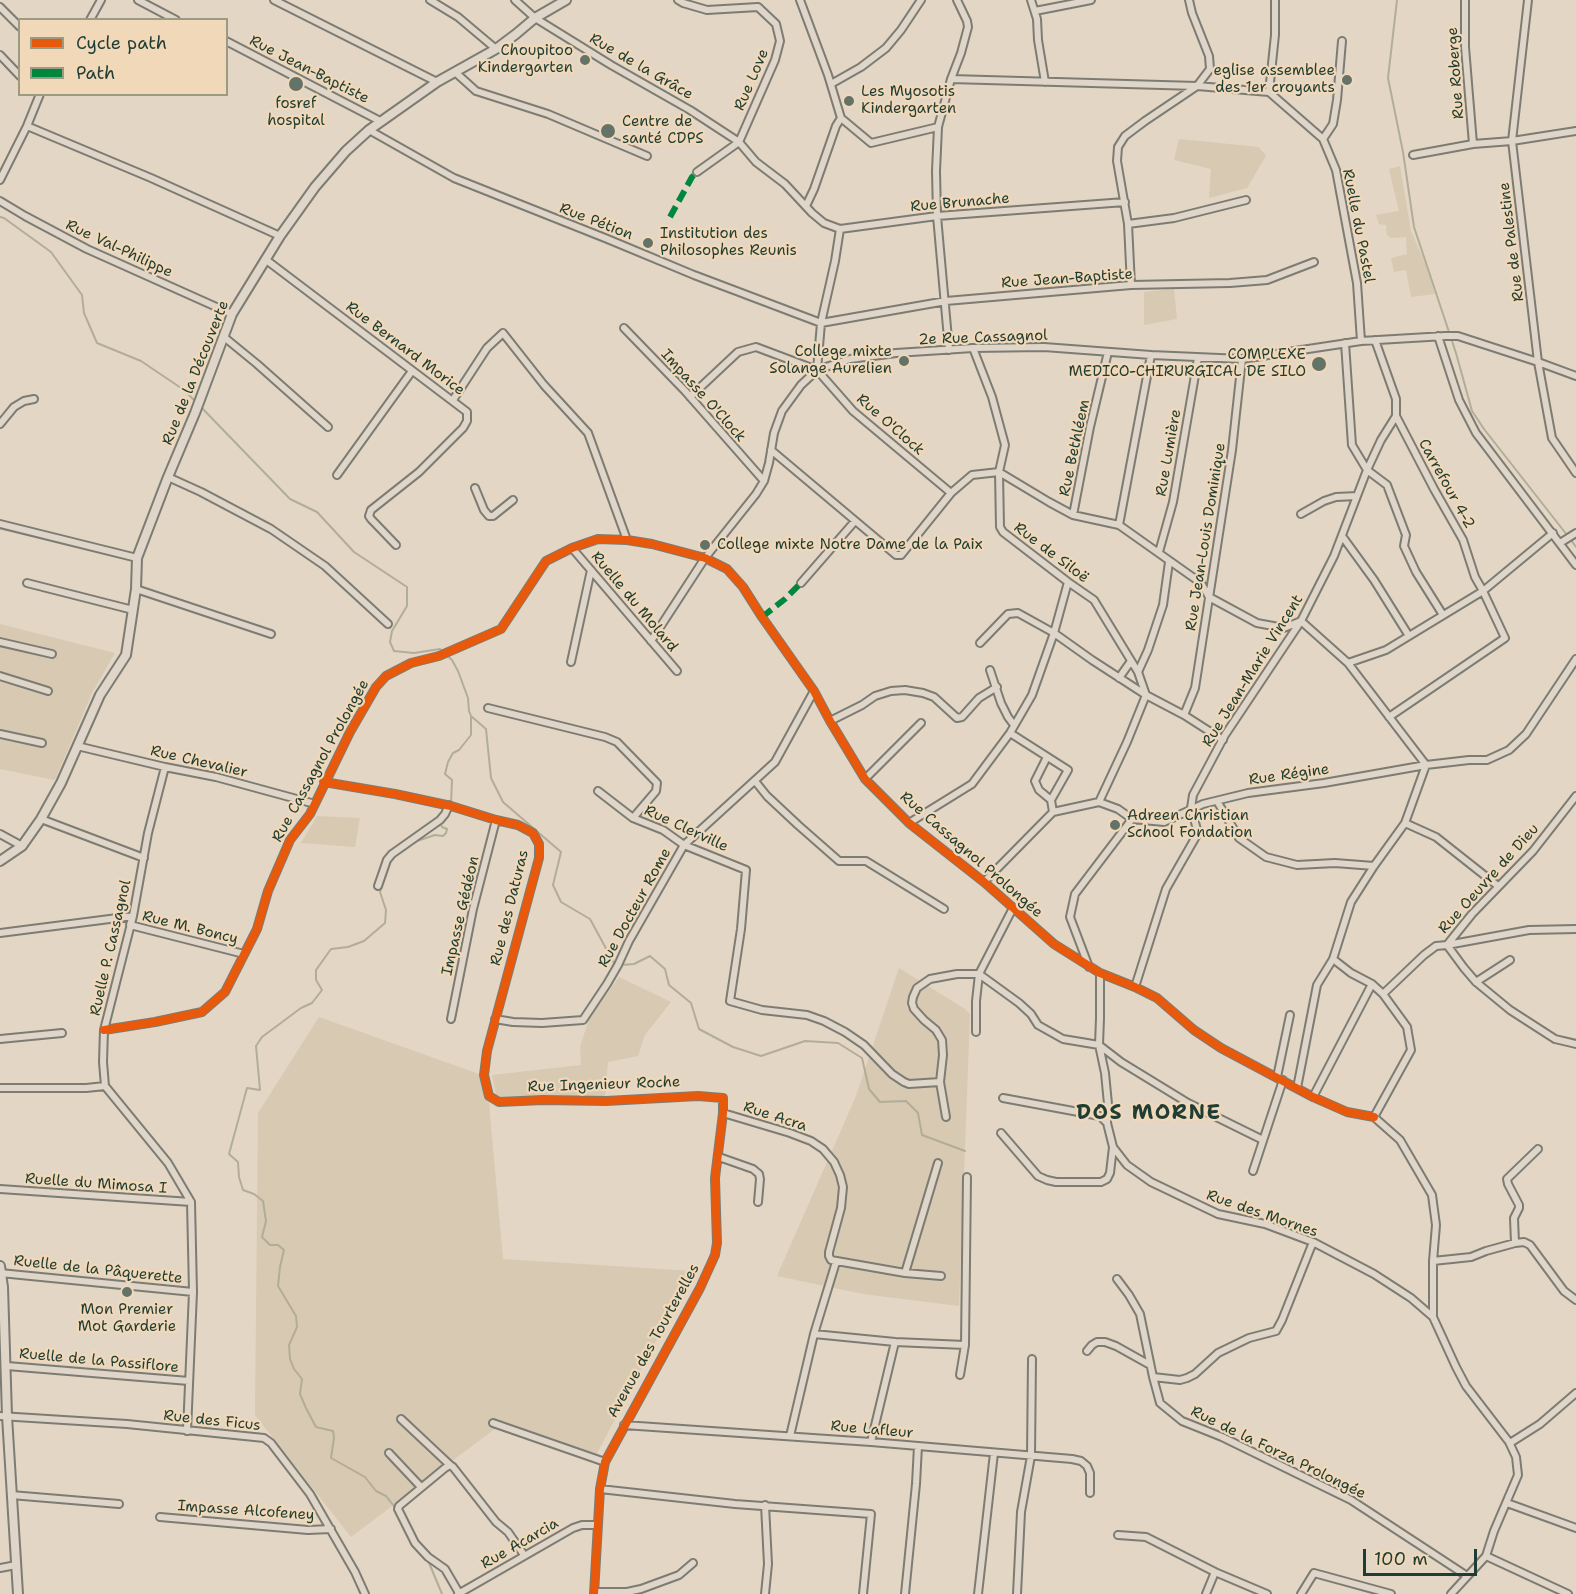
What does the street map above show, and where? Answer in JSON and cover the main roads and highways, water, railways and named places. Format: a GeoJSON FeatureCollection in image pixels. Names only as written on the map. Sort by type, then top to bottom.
{"type":"FeatureCollection","features":[{"type":"Feature","properties":{"kind":"waterway"},"geometry":{"type":"LineString","coordinates":[[1397,0],[1388,78],[1403,152],[1414,227],[1456,353],[1472,411],[1567,535]]}},
{"type":"Feature","properties":{"kind":"waterway"},"geometry":{"type":"LineString","coordinates":[[0,217],[51,252],[82,295],[84,313],[97,343],[141,361],[184,390],[196,402]]}},
{"type":"Feature","properties":{"kind":"waterway"},"geometry":{"type":"LineString","coordinates":[[200,406],[290,499],[317,512],[354,552],[407,587],[407,606],[392,631],[390,642],[394,651],[414,653],[440,649],[452,660],[468,698],[471,735],[459,750],[453,753],[445,774],[452,780],[451,804]]}},
{"type":"Feature","properties":{"kind":"waterway"},"geometry":{"type":"LineString","coordinates":[[1571,540],[1576,547]]}},
{"type":"Feature","properties":{"kind":"waterway"},"geometry":{"type":"LineString","coordinates":[[471,716],[486,729],[491,778],[503,802],[561,852],[553,885],[561,902],[590,919],[615,965]]}},
{"type":"Feature","properties":{"kind":"waterway"},"geometry":{"type":"LineString","coordinates":[[400,852],[417,841],[435,835],[443,836],[447,829],[442,827],[444,820]]}},
{"type":"Feature","properties":{"kind":"waterway"},"geometry":{"type":"LineString","coordinates":[[385,876],[380,892],[386,910],[385,923],[364,941],[348,947],[331,949],[316,970],[316,980],[322,990],[312,1003],[301,1008],[262,1037],[256,1046],[260,1090],[247,1088],[229,1154],[238,1162],[243,1190],[263,1201],[266,1221],[262,1237],[270,1245],[278,1245],[284,1250],[278,1286],[296,1316],[297,1327],[289,1345],[290,1359],[302,1379],[300,1394],[306,1408],[316,1427],[333,1431],[331,1458],[365,1477],[376,1491],[386,1496],[397,1510]]}},
{"type":"Feature","properties":{"kind":"waterway"},"geometry":{"type":"LineString","coordinates":[[621,965],[634,964],[650,956],[665,969],[669,985],[691,1003],[699,1029],[733,1047],[761,1056],[805,1041],[838,1043],[862,1058],[869,1089],[880,1102],[906,1101],[918,1113],[922,1135],[965,1151]]}},
{"type":"Feature","properties":{"kind":"waterway"},"geometry":{"type":"LineString","coordinates":[[427,1558],[442,1594]]}},
{"type":"Feature","properties":{"kind":"place","name":"Choupitoo Kindergarten"},"geometry":{"type":"Point","coordinates":[585,60]}},
{"type":"Feature","properties":{"kind":"place","name":"eglise assemblee des 1er croyants"},"geometry":{"type":"Point","coordinates":[1347,80]}},
{"type":"Feature","properties":{"kind":"place","name":"fosref hospital"},"geometry":{"type":"Point","coordinates":[296,84]}},
{"type":"Feature","properties":{"kind":"place","name":"Les Myosotis Kindergarten"},"geometry":{"type":"Point","coordinates":[849,101]}},
{"type":"Feature","properties":{"kind":"place","name":"Centre de santé CDPS"},"geometry":{"type":"Point","coordinates":[608,131]}},
{"type":"Feature","properties":{"kind":"place","name":"Institution des Philosophes Reunis"},"geometry":{"type":"Point","coordinates":[648,243]}},
{"type":"Feature","properties":{"kind":"place","name":"College mixte Solange Aurelien"},"geometry":{"type":"Point","coordinates":[904,361]}},
{"type":"Feature","properties":{"kind":"place","name":"COMPLEXE MEDICO-CHIRURGICAL DE SILO"},"geometry":{"type":"Point","coordinates":[1319,364]}},
{"type":"Feature","properties":{"kind":"place","name":"College mixte Notre Dame de la Paix"},"geometry":{"type":"Point","coordinates":[705,545]}},
{"type":"Feature","properties":{"kind":"place","name":"Adreen Christian School Fondation"},"geometry":{"type":"Point","coordinates":[1115,825]}},
{"type":"Feature","properties":{"kind":"place","name":"Mon Premier Mot Garderie"},"geometry":{"type":"Point","coordinates":[127,1292]}},
{"type":"Feature","properties":{"kind":"district","name":"DOS MORNE"},"geometry":{"type":"Point","coordinates":[1149,1114]}}]}
